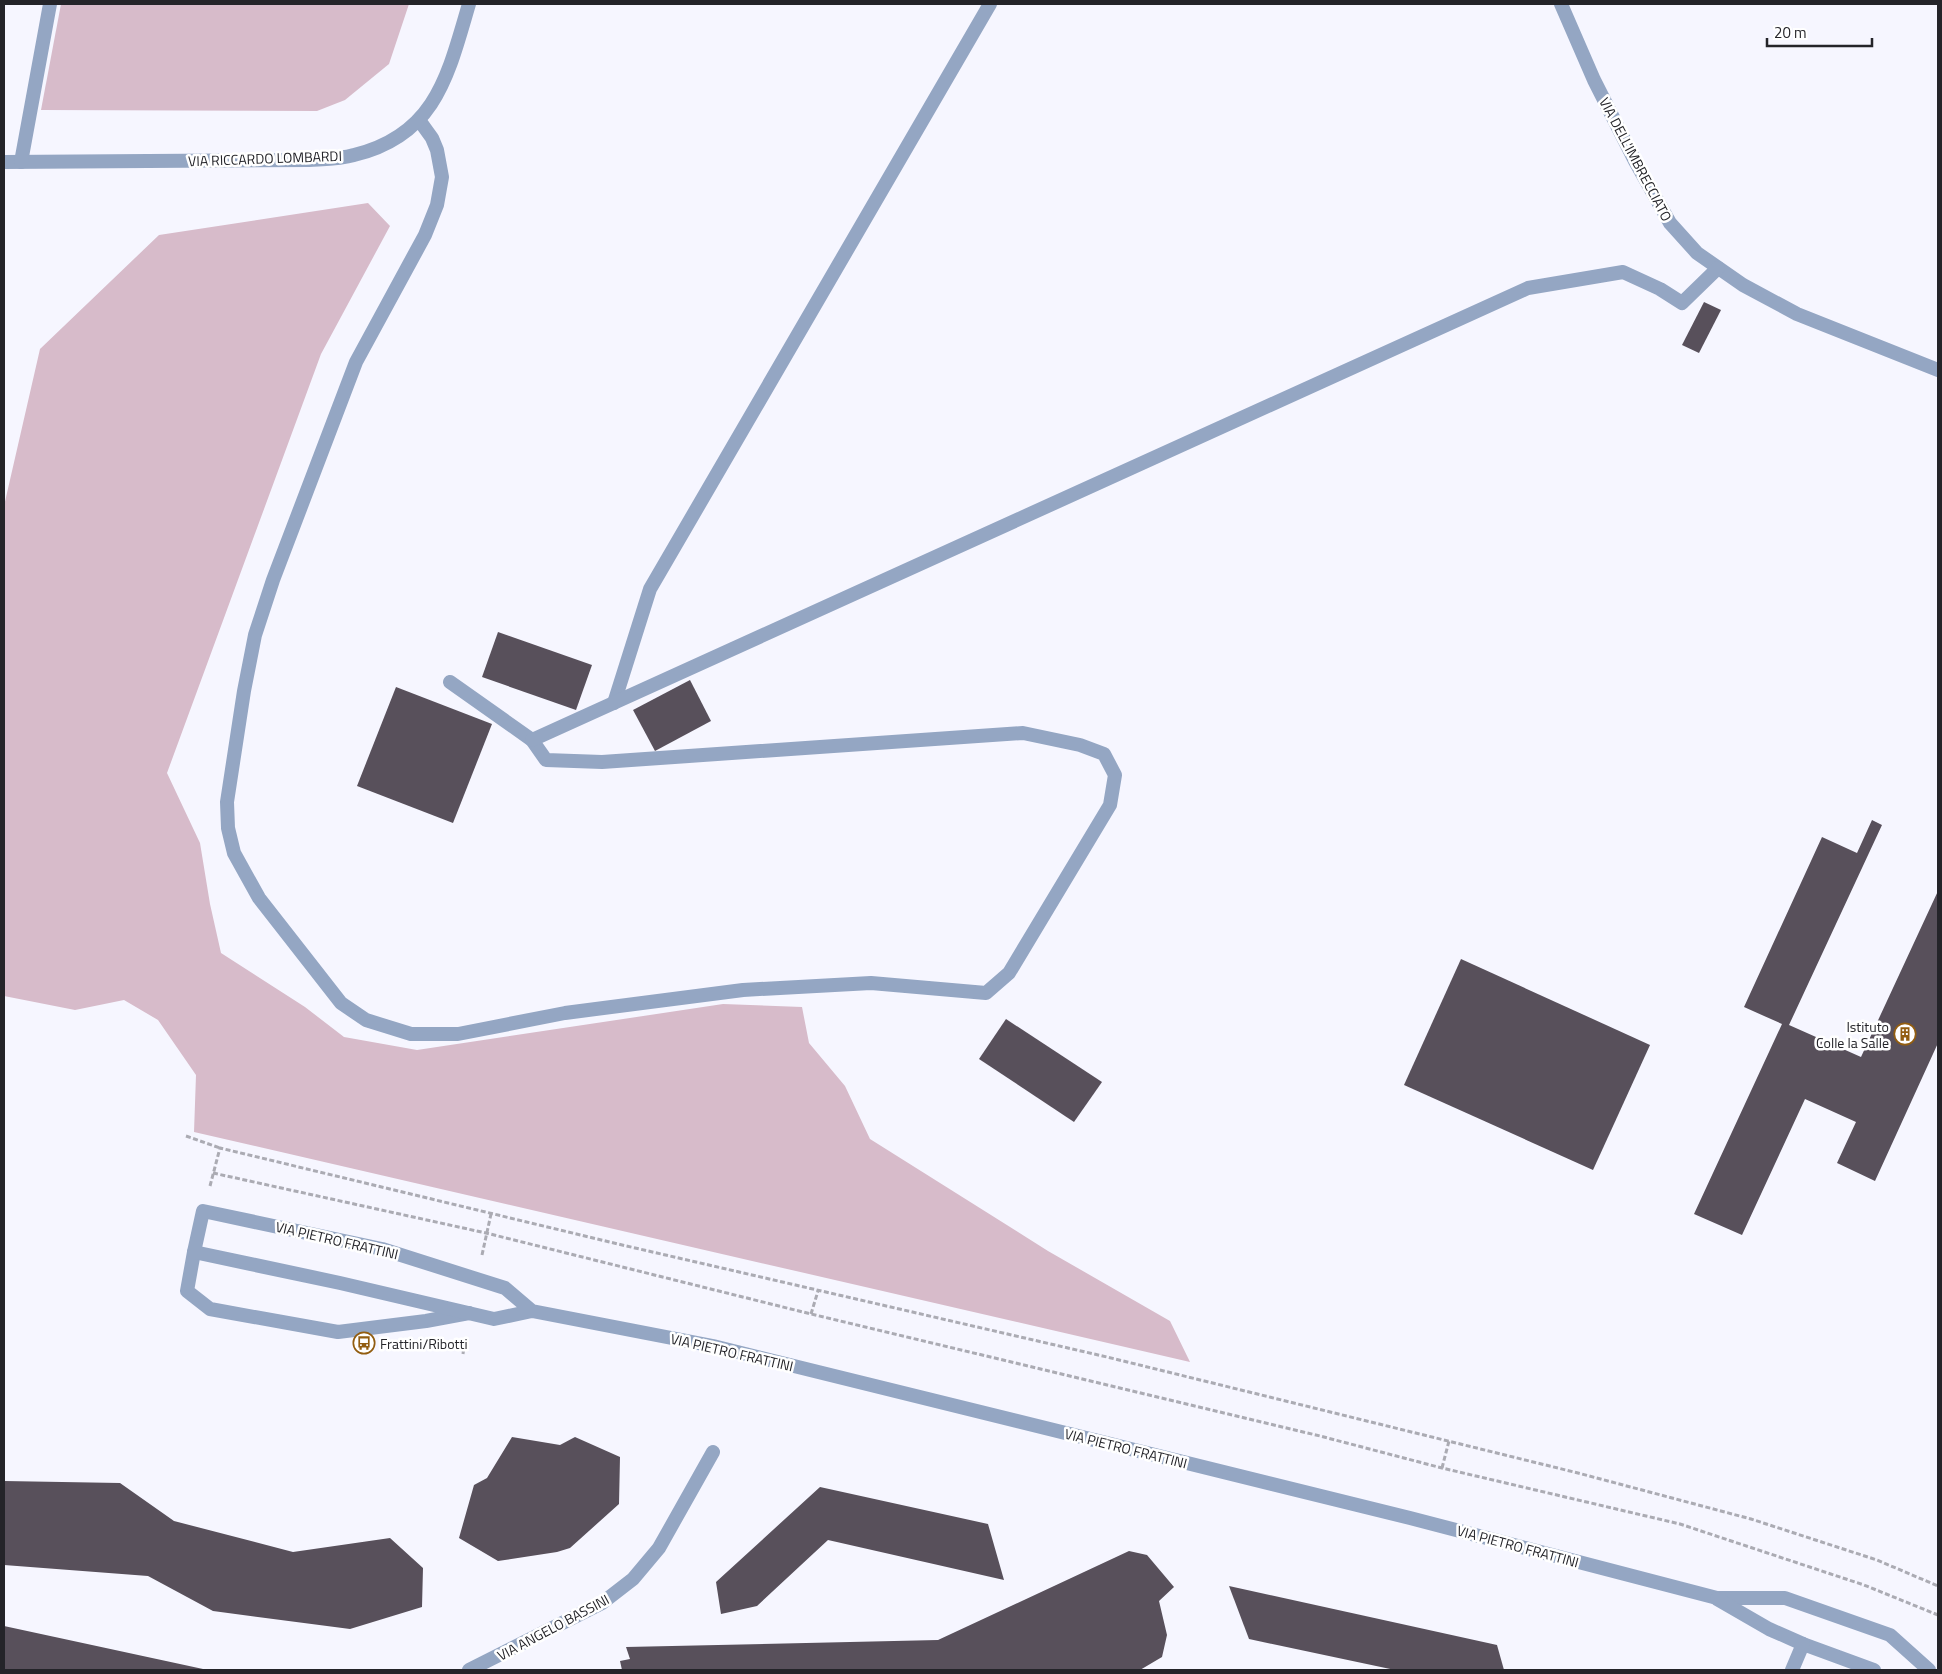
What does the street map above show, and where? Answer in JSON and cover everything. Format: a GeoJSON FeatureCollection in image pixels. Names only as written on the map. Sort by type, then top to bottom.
{"type":"FeatureCollection","features":[{"type":"Feature","properties":{"kind":"street"},"geometry":{"type":"LineString","coordinates":[[21,162],[50,4]]}},
{"type":"Feature","properties":{"kind":"street","name":"VIA RICCARDO LOMBARDI"},"geometry":{"type":"LineString","coordinates":[[4,162],[309,160],[363,153],[401,136],[420,120],[434,100],[446,75],[469,4]]}},
{"type":"Feature","properties":{"kind":"street"},"geometry":{"type":"LineString","coordinates":[[614,703],[650,589],[990,4]]}},
{"type":"Feature","properties":{"kind":"street","name":"VIA DELL'IMBRECCIATO"},"geometry":{"type":"LineString","coordinates":[[1561,4],[1598,88],[1635,161],[1670,223],[1697,253],[1743,284],[1797,314],[1938,370]]}},
{"type":"Feature","properties":{"kind":"street"},"geometry":{"type":"LineString","coordinates":[[420,120],[432,138],[437,150],[442,177],[437,205],[425,235],[356,362],[273,580],[255,634],[227,802],[228,828],[234,853],[246,876],[260,898],[341,1003],[366,1020],[411,1034],[458,1034],[565,1013],[743,990],[870,983],[986,993],[1009,973],[1058,893],[1110,805],[1115,775],[1104,754],[1080,744],[1023,733],[602,762],[546,760],[532,740],[450,682]]}},
{"type":"Feature","properties":{"kind":"street"},"geometry":{"type":"LineString","coordinates":[[532,740],[1528,288],[1623,272],[1660,289],[1682,303],[1718,268]]}},
{"type":"Feature","properties":{"kind":"street","name":"VIA PIETRO FRATTINI"},"geometry":{"type":"LineString","coordinates":[[470,1313],[426,1321],[338,1332],[210,1309],[187,1291],[203,1211],[382,1249],[505,1288],[532,1311]]}},
{"type":"Feature","properties":{"kind":"street","name":"VIA PIETRO FRATTINI"},"geometry":{"type":"LineString","coordinates":[[194,1252],[340,1283],[494,1319],[532,1311],[714,1346],[1410,1518],[1716,1598],[1786,1598],[1890,1635],[1929,1670]]}},
{"type":"Feature","properties":{"kind":"street","name":"VIA ANGELO BASSINI"},"geometry":{"type":"LineString","coordinates":[[469,1670],[602,1603],[633,1579],[659,1548],[713,1452]]}},
{"type":"Feature","properties":{"kind":"street","name":"VIA PIETRO FRATTINI"},"geometry":{"type":"LineString","coordinates":[[1716,1598],[1769,1629],[1803,1644],[1874,1670]]}},
{"type":"Feature","properties":{"kind":"street"},"geometry":{"type":"LineString","coordinates":[[1792,1670],[1803,1644]]}},
{"type":"Feature","properties":{"kind":"path"},"geometry":{"type":"LineString","coordinates":[[186,1136],[220,1148],[491,1214],[1107,1357],[1449,1441],[1751,1519],[1877,1560],[1938,1586]]}},
{"type":"Feature","properties":{"kind":"path"},"geometry":{"type":"LineString","coordinates":[[203,1211],[220,1148]]}},
{"type":"Feature","properties":{"kind":"path"},"geometry":{"type":"LineString","coordinates":[[213,1172],[486,1234],[1320,1436],[1442,1468],[1680,1524],[1864,1585],[1938,1615]]}},
{"type":"Feature","properties":{"kind":"path"},"geometry":{"type":"LineString","coordinates":[[480,1262],[491,1214]]}},
{"type":"Feature","properties":{"kind":"path"},"geometry":{"type":"LineString","coordinates":[[811,1314],[818,1291]]}},
{"type":"Feature","properties":{"kind":"path"},"geometry":{"type":"LineString","coordinates":[[463,1354],[466,1333]]}},
{"type":"Feature","properties":{"kind":"path"},"geometry":{"type":"LineString","coordinates":[[1442,1468],[1449,1441]]}},
{"type":"Feature","properties":{"kind":"shaded area"},"geometry":{"type":"Polygon","coordinates":[[[61,4],[409,4],[389,64],[345,100],[317,111],[41,110],[61,4]]]}},
{"type":"Feature","properties":{"kind":"shaded area"},"geometry":{"type":"Polygon","coordinates":[[[368,203],[390,226],[321,354],[167,773],[200,843],[210,904],[221,953],[305,1007],[344,1037],[417,1050],[723,1004],[802,1007],[809,1043],[845,1086],[870,1139],[1048,1251],[1170,1321],[1190,1362],[194,1132],[196,1075],[158,1020],[124,1000],[75,1010],[4,996],[4,506],[40,349],[159,235],[368,203]]]}},
{"type":"Feature","properties":{"kind":"building"},"geometry":{"type":"Polygon","coordinates":[[[1704,302],[1721,310],[1699,353],[1682,345],[1704,302]]]}},
{"type":"Feature","properties":{"kind":"building"},"geometry":{"type":"Polygon","coordinates":[[[498,632],[592,665],[576,710],[482,677],[498,632]]]}},
{"type":"Feature","properties":{"kind":"building"},"geometry":{"type":"Polygon","coordinates":[[[690,680],[711,721],[655,751],[633,710],[690,680]]]}},
{"type":"Feature","properties":{"kind":"building"},"geometry":{"type":"Polygon","coordinates":[[[396,687],[492,724],[453,823],[357,786],[396,687]]]}},
{"type":"Feature","properties":{"kind":"building","name":"Istituto Colle la Salle"},"geometry":{"type":"Polygon","coordinates":[[[1872,820],[1882,825],[1789,1025],[1861,1057],[1938,891],[1938,1043],[1875,1181],[1837,1163],[1856,1122],[1805,1099],[1742,1235],[1694,1214],[1782,1024],[1744,1007],[1822,837],[1857,853],[1872,820]]]}},
{"type":"Feature","properties":{"kind":"building"},"geometry":{"type":"Polygon","coordinates":[[[1461,959],[1650,1045],[1593,1170],[1404,1085],[1461,959]]]}},
{"type":"Feature","properties":{"kind":"building"},"geometry":{"type":"Polygon","coordinates":[[[1006,1019],[1102,1082],[1074,1122],[979,1059],[1006,1019]]]}},
{"type":"Feature","properties":{"kind":"building"},"geometry":{"type":"Polygon","coordinates":[[[512,1437],[560,1445],[575,1437],[620,1457],[619,1504],[570,1548],[557,1552],[498,1561],[459,1538],[474,1485],[487,1478],[512,1437]]]}},
{"type":"Feature","properties":{"kind":"building"},"geometry":{"type":"Polygon","coordinates":[[[4,1481],[120,1483],[174,1521],[293,1552],[390,1538],[423,1568],[422,1607],[350,1629],[213,1611],[148,1576],[4,1565],[4,1481]]]}},
{"type":"Feature","properties":{"kind":"building"},"geometry":{"type":"Polygon","coordinates":[[[820,1487],[988,1524],[1004,1580],[828,1540],[757,1606],[721,1614],[716,1582],[820,1487]]]}},
{"type":"Feature","properties":{"kind":"building"},"geometry":{"type":"Polygon","coordinates":[[[1129,1551],[1147,1555],[1174,1587],[1159,1601],[1167,1635],[1162,1657],[1140,1670],[622,1670],[620,1661],[630,1659],[626,1647],[938,1640],[1129,1551]]]}},
{"type":"Feature","properties":{"kind":"building"},"geometry":{"type":"Polygon","coordinates":[[[1229,1586],[1497,1645],[1504,1670],[1395,1670],[1249,1639],[1229,1586]]]}},
{"type":"Feature","properties":{"kind":"building"},"geometry":{"type":"Polygon","coordinates":[[[4,1626],[203,1669],[4,1670],[4,1626]]]}},
{"type":"Feature","properties":{"kind":"place","name":"Istituto Colle la Salle"},"geometry":{"type":"Point","coordinates":[1905,1034]}},
{"type":"Feature","properties":{"kind":"place","name":"Frattini/Ribotti"},"geometry":{"type":"Point","coordinates":[364,1343]}}]}
